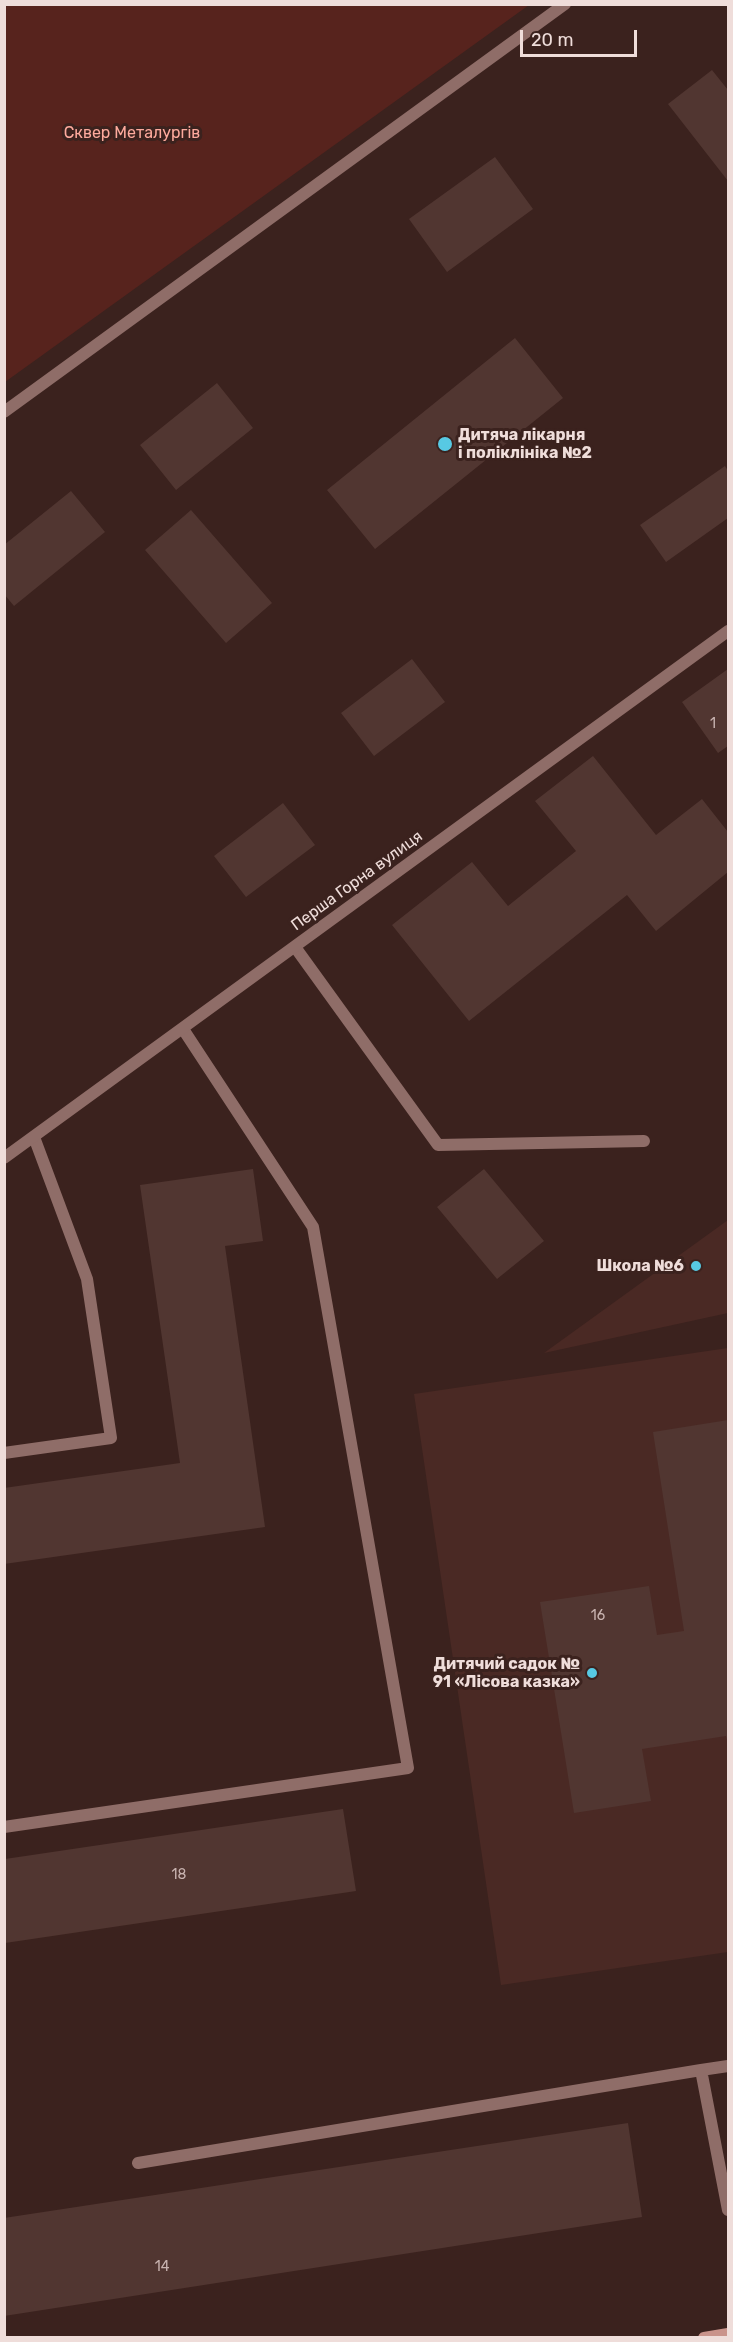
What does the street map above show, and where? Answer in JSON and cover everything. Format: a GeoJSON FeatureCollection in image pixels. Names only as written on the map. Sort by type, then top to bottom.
{"type":"FeatureCollection","features":[{"type":"Feature","properties":{"kind":"main road"},"geometry":{"type":"LineString","coordinates":[[704,2337],[729,2334]]}},
{"type":"Feature","properties":{"kind":"street"},"geometry":{"type":"LineString","coordinates":[[4,412],[565,4]]}},
{"type":"Feature","properties":{"kind":"street","name":"Перша Горна вулиця"},"geometry":{"type":"LineString","coordinates":[[4,1158],[729,631]]}},
{"type":"Feature","properties":{"kind":"street"},"geometry":{"type":"LineString","coordinates":[[295,947],[438,1145],[644,1142]]}},
{"type":"Feature","properties":{"kind":"street"},"geometry":{"type":"LineString","coordinates":[[4,1827],[408,1768],[313,1227],[183,1029]]}},
{"type":"Feature","properties":{"kind":"street"},"geometry":{"type":"LineString","coordinates":[[4,1453],[111,1438],[87,1280],[34,1137]]}},
{"type":"Feature","properties":{"kind":"street"},"geometry":{"type":"LineString","coordinates":[[138,2163],[729,2066]]}},
{"type":"Feature","properties":{"kind":"street"},"geometry":{"type":"LineString","coordinates":[[701,2070],[729,2210]]}},
{"type":"Feature","properties":{"kind":"shaded area","name":"Школа №6"},"geometry":{"type":"Polygon","coordinates":[[[728,1220],[728,1313],[544,1353],[728,1220]]]}},
{"type":"Feature","properties":{"kind":"shaded area","name":"Дитячий садок № 91 «Лісова казка»"},"geometry":{"type":"Polygon","coordinates":[[[728,1348],[728,1952],[501,1985],[414,1394],[728,1348]]]}},
{"type":"Feature","properties":{"kind":"green space","name":"Сквер Металургів"},"geometry":{"type":"Polygon","coordinates":[[[5,4],[529,4],[529,5],[5,382],[5,4]]]}},
{"type":"Feature","properties":{"kind":"building"},"geometry":{"type":"Polygon","coordinates":[[[712,70],[728,90],[728,181],[668,104],[712,70]]]}},
{"type":"Feature","properties":{"kind":"building"},"geometry":{"type":"Polygon","coordinates":[[[495,157],[533,209],[447,272],[409,219],[495,157]]]}},
{"type":"Feature","properties":{"kind":"building","name":"Дитяча лікарня і поліклініка №2"},"geometry":{"type":"Polygon","coordinates":[[[515,338],[563,398],[375,549],[327,490],[515,338]]]}},
{"type":"Feature","properties":{"kind":"building"},"geometry":{"type":"Polygon","coordinates":[[[217,383],[253,428],[176,490],[140,445],[217,383]]]}},
{"type":"Feature","properties":{"kind":"building"},"geometry":{"type":"Polygon","coordinates":[[[725,466],[728,471],[728,518],[666,562],[640,525],[725,466]]]}},
{"type":"Feature","properties":{"kind":"building"},"geometry":{"type":"Polygon","coordinates":[[[71,491],[105,532],[14,606],[4,594],[4,545],[71,491]]]}},
{"type":"Feature","properties":{"kind":"building"},"geometry":{"type":"Polygon","coordinates":[[[191,510],[272,603],[226,643],[145,550],[191,510]]]}},
{"type":"Feature","properties":{"kind":"building"},"geometry":{"type":"Polygon","coordinates":[[[412,659],[445,702],[374,756],[341,713],[412,659]]]}},
{"type":"Feature","properties":{"kind":"building"},"geometry":{"type":"Polygon","coordinates":[[[728,669],[728,746],[718,753],[682,702],[728,669]]]}},
{"type":"Feature","properties":{"kind":"building"},"geometry":{"type":"Polygon","coordinates":[[[593,756],[656,835],[702,799],[728,832],[728,872],[656,931],[627,895],[469,1021],[392,925],[472,862],[508,906],[576,851],[535,801],[593,756]]]}},
{"type":"Feature","properties":{"kind":"building"},"geometry":{"type":"Polygon","coordinates":[[[283,803],[315,845],[246,897],[214,856],[283,803]]]}},
{"type":"Feature","properties":{"kind":"building"},"geometry":{"type":"Polygon","coordinates":[[[253,1169],[263,1241],[225,1246],[265,1527],[4,1564],[4,1488],[180,1463],[140,1185],[253,1169]]]}},
{"type":"Feature","properties":{"kind":"building"},"geometry":{"type":"Polygon","coordinates":[[[484,1169],[544,1241],[497,1279],[437,1207],[484,1169]]]}},
{"type":"Feature","properties":{"kind":"building","name":"Дитячий садок № 91 «Лісова казка»"},"geometry":{"type":"Polygon","coordinates":[[[728,1420],[728,1744],[726,1736],[642,1749],[651,1801],[574,1813],[540,1602],[649,1586],[657,1635],[684,1631],[653,1432],[728,1420]]]}},
{"type":"Feature","properties":{"kind":"building"},"geometry":{"type":"Polygon","coordinates":[[[343,1809],[356,1891],[5,1943],[5,1859],[343,1809]]]}},
{"type":"Feature","properties":{"kind":"building"},"geometry":{"type":"Polygon","coordinates":[[[628,2123],[642,2217],[4,2316],[4,2218],[628,2123]]]}},
{"type":"Feature","properties":{"kind":"place","name":"Дитяча лікарня і поліклініка №2"},"geometry":{"type":"Point","coordinates":[445,444]}},
{"type":"Feature","properties":{"kind":"place","name":"Школа №6"},"geometry":{"type":"Point","coordinates":[696,1266]}},
{"type":"Feature","properties":{"kind":"place","name":"Дитячий садок № 91 «Лісова казка»"},"geometry":{"type":"Point","coordinates":[592,1673]}}]}
